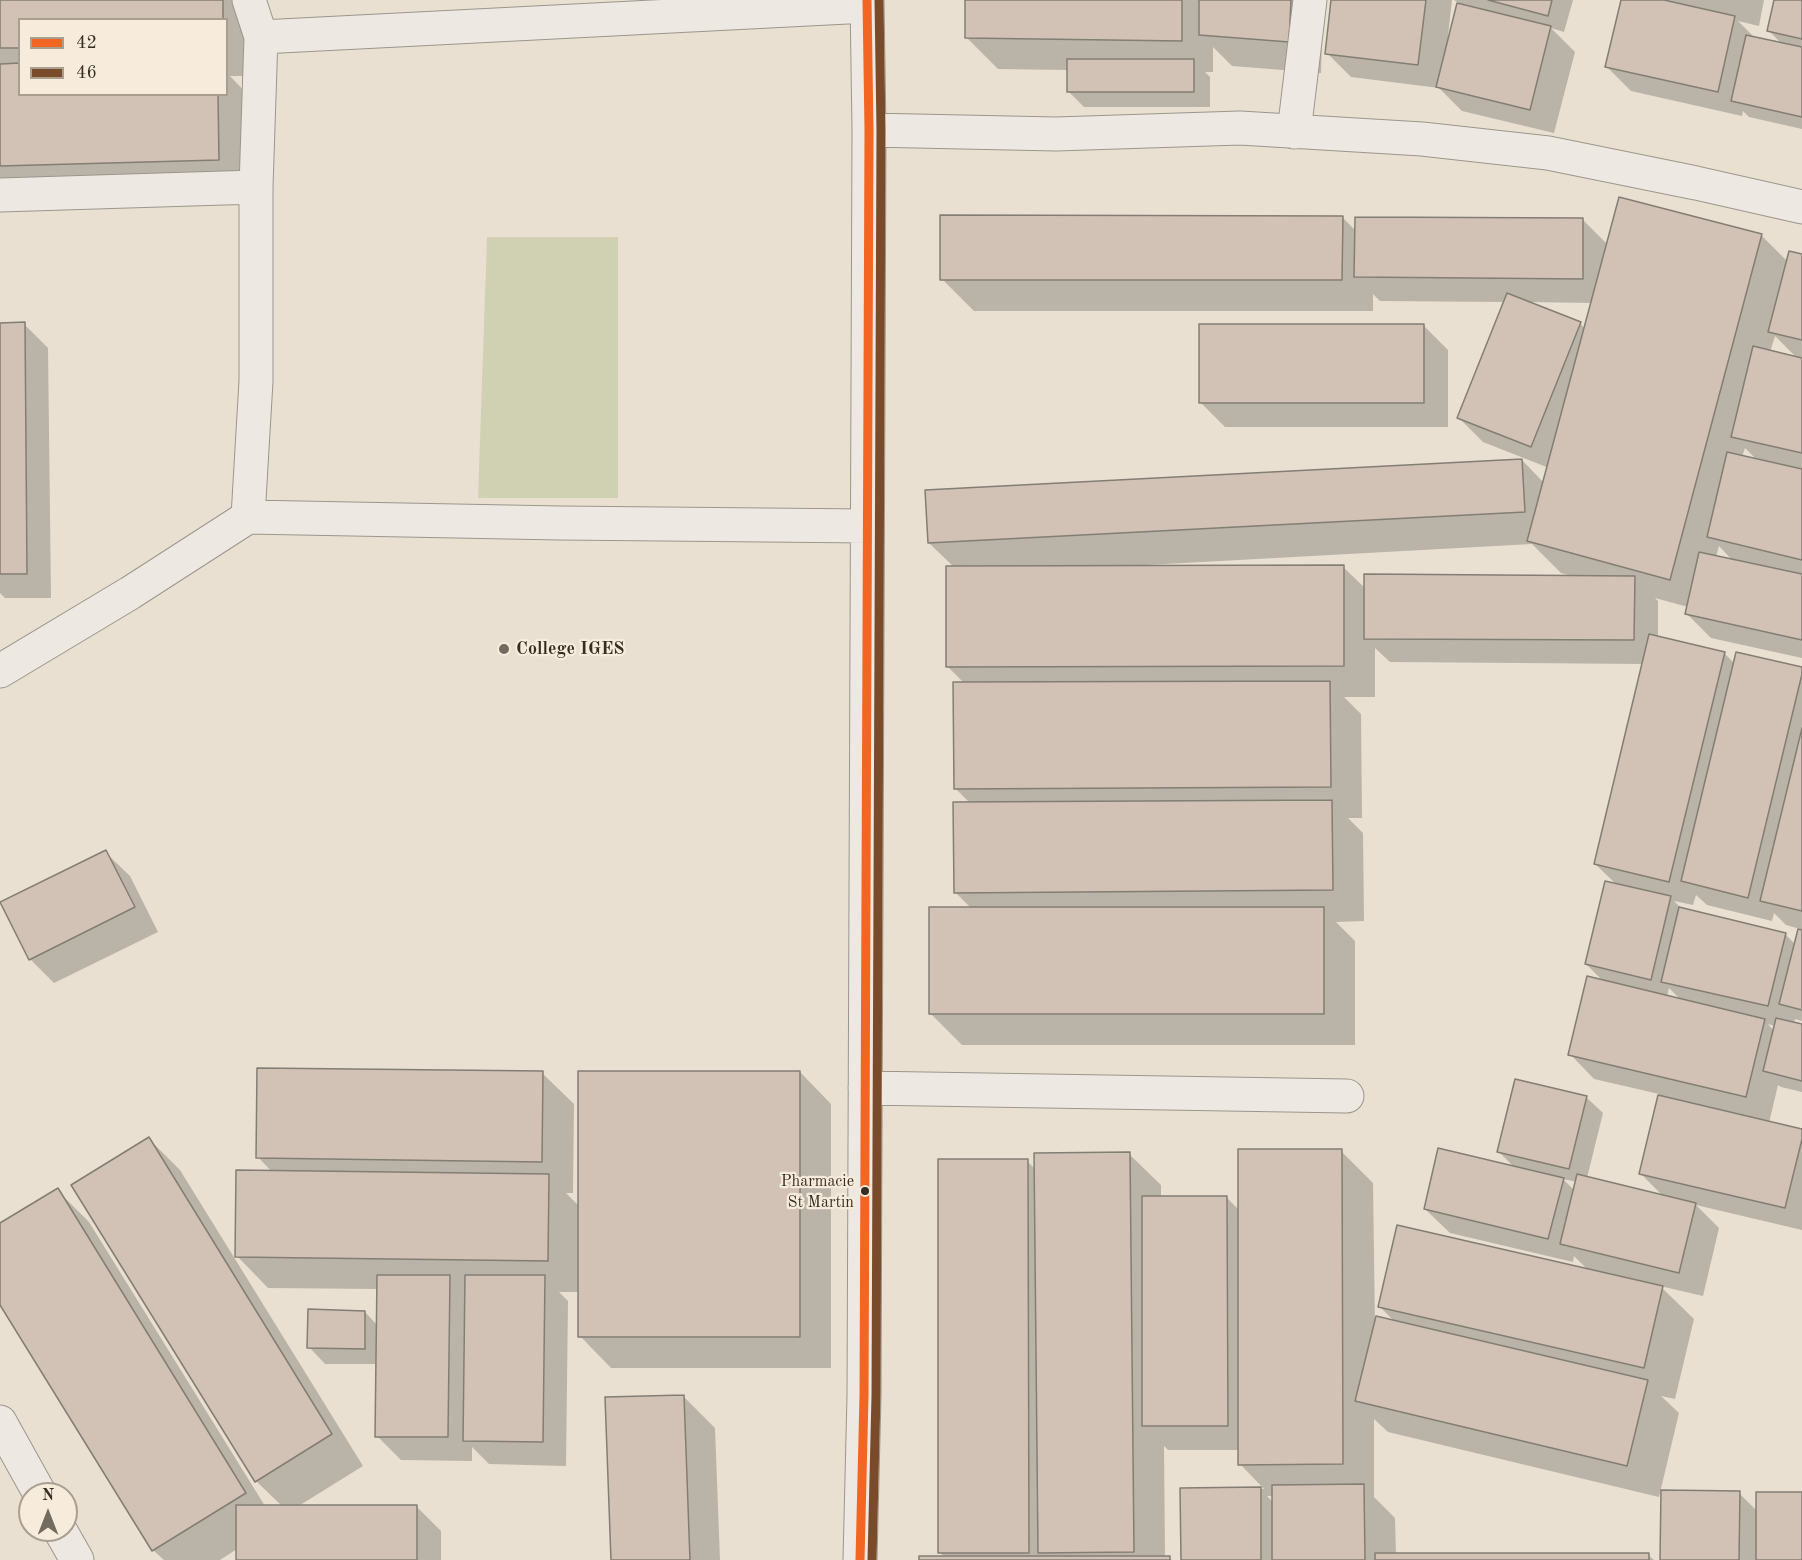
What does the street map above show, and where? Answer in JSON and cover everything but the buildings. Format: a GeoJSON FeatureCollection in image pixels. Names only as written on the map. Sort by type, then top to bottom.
{"type":"FeatureCollection","features":[{"type":"Feature","properties":{"kind":"street"},"geometry":{"type":"LineString","coordinates":[[248,517],[255,381],[255,187],[261,36],[249,0]]}},
{"type":"Feature","properties":{"kind":"street"},"geometry":{"type":"LineString","coordinates":[[1294,132],[1310,0]]}},
{"type":"Feature","properties":{"kind":"street"},"geometry":{"type":"LineString","coordinates":[[261,36],[867,3],[869,130],[864,1396],[860,1560]]}},
{"type":"Feature","properties":{"kind":"street"},"geometry":{"type":"LineString","coordinates":[[869,130],[1056,134],[1239,128],[1422,139],[1548,153],[1802,207]]}},
{"type":"Feature","properties":{"kind":"street"},"geometry":{"type":"LineString","coordinates":[[0,195],[255,187]]}},
{"type":"Feature","properties":{"kind":"street"},"geometry":{"type":"LineString","coordinates":[[0,671],[130,593],[248,517],[867,526]]}},
{"type":"Feature","properties":{"kind":"street"},"geometry":{"type":"LineString","coordinates":[[865,1088],[1347,1096]]}},
{"type":"Feature","properties":{"kind":"street"},"geometry":{"type":"LineString","coordinates":[[0,1422],[33,1482]]}},
{"type":"Feature","properties":{"kind":"street"},"geometry":{"type":"LineString","coordinates":[[66,1542],[76,1560]]}},
{"type":"Feature","properties":{"kind":"green space"},"geometry":{"type":"Polygon","coordinates":[[[487,237],[618,237],[618,498],[478,498],[487,237]]]}},
{"type":"Feature","properties":{"kind":"transit line","name":"42"},"geometry":{"type":"LineString","coordinates":[[860,1560],[864,1396],[869,130],[867,0]]}},
{"type":"Feature","properties":{"kind":"transit line","name":"46"},"geometry":{"type":"LineString","coordinates":[[872,1560],[876,1396],[881,130],[879,0]]}},
{"type":"Feature","properties":{"kind":"place","name":"College IGES"},"geometry":{"type":"Point","coordinates":[504,649]}},
{"type":"Feature","properties":{"kind":"place","name":"Pharmacie St Martin"},"geometry":{"type":"Point","coordinates":[865,1191]}}]}
